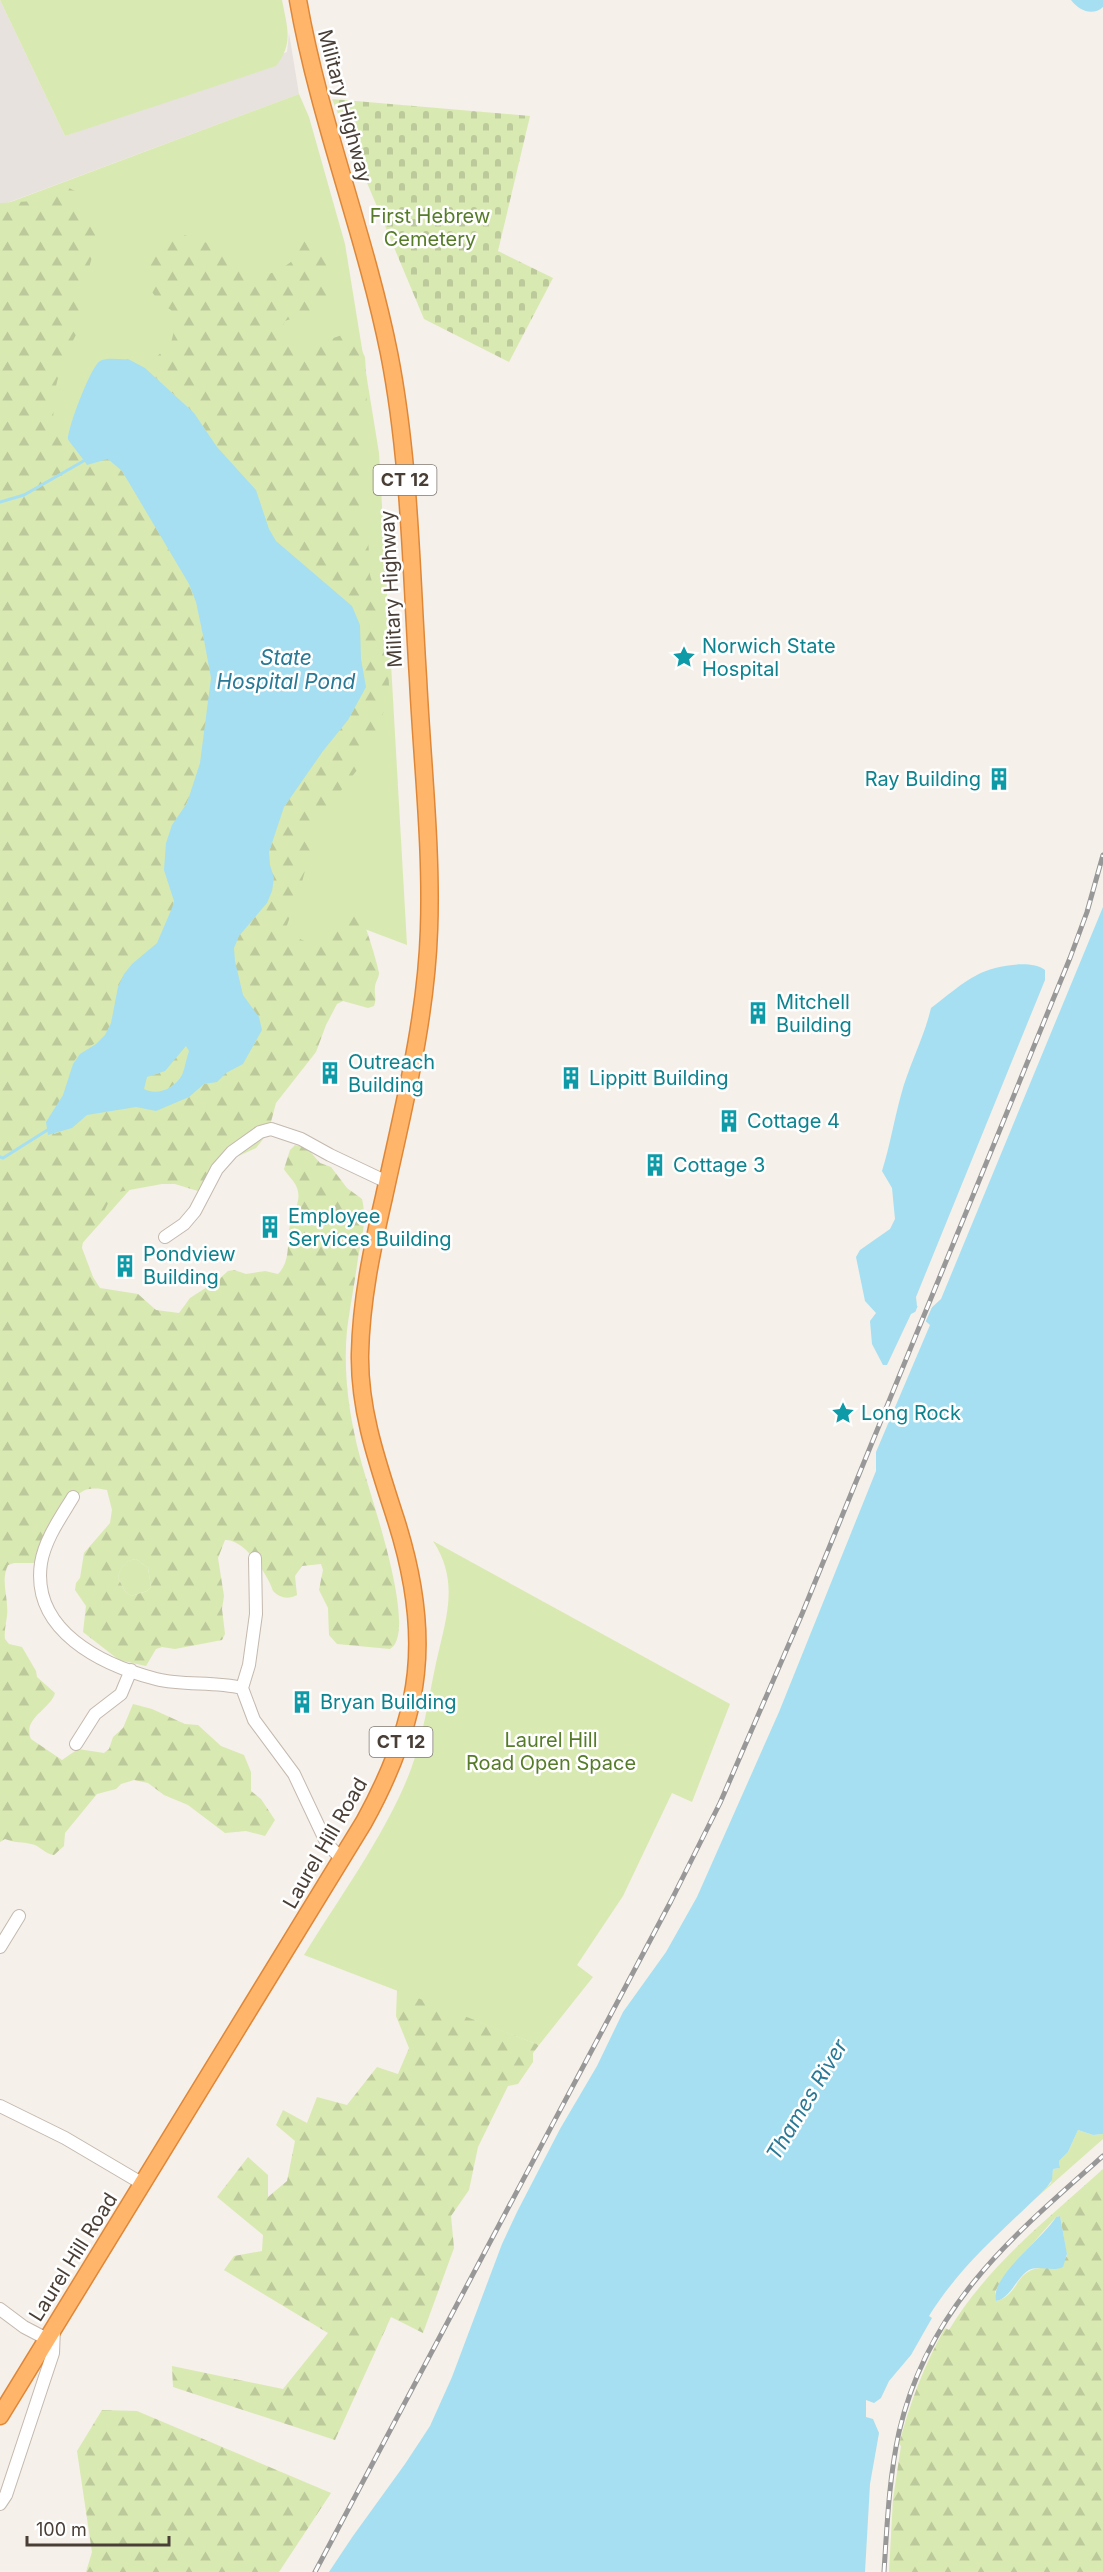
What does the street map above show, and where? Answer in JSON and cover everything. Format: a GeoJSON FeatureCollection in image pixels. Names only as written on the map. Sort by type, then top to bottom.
{"type":"FeatureCollection","features":[{"type":"Feature","properties":{"kind":"highway","name":"Military Highway"},"geometry":{"type":"LineString","coordinates":[[298,0],[318,94],[380,316],[398,412],[407,503],[428,860],[429,919],[426,972]]}},
{"type":"Feature","properties":{"kind":"highway","name":"Laurel Hill Road"},"geometry":{"type":"LineString","coordinates":[[0,2416],[342,1859],[375,1802],[397,1754],[409,1715],[417,1664],[418,1622],[413,1583],[402,1537],[368,1428],[360,1374],[360,1337],[365,1290],[413,1061],[426,972]]}},
{"type":"Feature","properties":{"kind":"street"},"geometry":{"type":"LineString","coordinates":[[165,1237],[183,1224],[195,1211],[217,1169],[232,1152],[260,1132],[271,1128],[301,1139],[387,1182]]}},
{"type":"Feature","properties":{"kind":"street"},"geometry":{"type":"LineString","coordinates":[[73,1497],[54,1528],[41,1563],[43,1589],[50,1614],[60,1629],[74,1642],[111,1663],[155,1679],[181,1683],[223,1683],[242,1688]]}},
{"type":"Feature","properties":{"kind":"street"},"geometry":{"type":"LineString","coordinates":[[255,1558],[256,1614],[249,1665],[242,1688],[254,1720],[294,1774],[327,1844],[342,1859]]}},
{"type":"Feature","properties":{"kind":"street"},"geometry":{"type":"LineString","coordinates":[[76,1744],[95,1714],[121,1694],[131,1670]]}},
{"type":"Feature","properties":{"kind":"street"},"geometry":{"type":"LineString","coordinates":[[0,1947],[19,1916]]}},
{"type":"Feature","properties":{"kind":"street"},"geometry":{"type":"LineString","coordinates":[[0,2106],[64,2138],[143,2184]]}},
{"type":"Feature","properties":{"kind":"street"},"geometry":{"type":"LineString","coordinates":[[0,2309],[24,2327],[51,2334],[53,2353],[6,2495],[0,2504]]}},
{"type":"Feature","properties":{"kind":"shaded area"},"geometry":{"type":"Polygon","coordinates":[[[0,0],[65,136],[287,52],[289,33],[299,94],[7,203],[0,203],[0,0]]]}},
{"type":"Feature","properties":{"kind":"green space"},"geometry":{"type":"Polygon","coordinates":[[[0,0],[282,0],[288,34],[287,42],[282,58],[276,66],[65,136],[0,0]]]}},
{"type":"Feature","properties":{"kind":"green space"},"geometry":{"type":"Polygon","coordinates":[[[299,94],[309,117],[345,244],[379,453],[407,945],[362,928],[0,1336],[0,206],[299,94]]]}},
{"type":"Feature","properties":{"kind":"green space","name":"First Hebrew Cemetery"},"geometry":{"type":"Polygon","coordinates":[[[332,99],[530,116],[498,251],[553,278],[509,362],[424,319],[332,99]]]}},
{"type":"Feature","properties":{"kind":"green space"},"geometry":{"type":"Polygon","coordinates":[[[57,185],[69,188],[75,191],[80,202],[102,224],[103,230],[102,237],[95,247],[86,278],[79,329],[62,362],[54,394],[53,424],[81,453],[108,459],[122,471],[189,584],[210,667],[208,716],[193,786],[165,844],[164,862],[173,895],[172,910],[157,942],[124,975],[105,1035],[83,1050],[74,1061],[65,1081],[54,1134],[72,1128],[87,1115],[136,1107],[156,1111],[189,1097],[204,1084],[217,1082],[225,1073],[237,1068],[260,1036],[262,1023],[243,995],[234,961],[234,948],[239,935],[267,903],[274,885],[269,852],[284,807],[348,720],[366,687],[361,659],[360,625],[343,596],[306,568],[276,541],[269,529],[262,503],[252,485],[217,447],[194,413],[145,368],[171,343],[176,323],[171,310],[160,303],[152,292],[151,279],[143,260],[153,248],[176,232],[233,252],[260,277],[282,268],[296,257],[298,239],[302,233],[309,233],[314,238],[319,252],[326,260],[329,283],[339,299],[331,309],[311,312],[285,321],[278,336],[281,344],[288,345],[304,341],[322,342],[342,335],[354,335],[365,357],[367,389],[363,480],[358,513],[368,536],[370,575],[380,606],[379,636],[388,667],[389,686],[384,711],[361,765],[329,806],[316,828],[301,886],[286,928],[288,934],[312,944],[324,946],[330,943],[333,923],[341,913],[360,915],[371,942],[379,973],[375,985],[374,1006],[368,1008],[343,1001],[337,1004],[316,1052],[276,1103],[268,1133],[256,1148],[232,1159],[201,1192],[175,1184],[162,1184],[113,1193],[102,1216],[83,1241],[82,1248],[93,1277],[100,1288],[138,1294],[156,1310],[179,1313],[190,1298],[228,1271],[234,1270],[246,1274],[265,1271],[278,1274],[282,1269],[287,1257],[290,1224],[298,1197],[296,1185],[284,1169],[290,1150],[295,1145],[307,1148],[320,1163],[331,1167],[347,1188],[362,1199],[363,1229],[347,1330],[346,1378],[356,1441],[396,1589],[399,1616],[398,1637],[390,1649],[337,1644],[329,1635],[328,1608],[319,1590],[323,1570],[321,1564],[302,1566],[295,1576],[297,1595],[284,1598],[273,1591],[261,1567],[247,1551],[232,1541],[225,1540],[218,1558],[224,1596],[222,1609],[225,1634],[222,1640],[175,1649],[162,1647],[156,1649],[146,1666],[119,1660],[83,1632],[86,1606],[75,1590],[76,1583],[80,1578],[84,1553],[110,1523],[112,1510],[107,1490],[93,1488],[83,1491],[70,1505],[40,1563],[14,1563],[8,1565],[6,1571],[5,1639],[9,1644],[22,1647],[37,1677],[55,1693],[30,1725],[31,1739],[62,1760],[78,1749],[104,1753],[109,1749],[113,1737],[123,1728],[133,1704],[152,1709],[185,1724],[198,1725],[221,1746],[244,1755],[251,1772],[251,1791],[261,1799],[275,1820],[265,1836],[246,1831],[225,1833],[188,1805],[164,1795],[148,1783],[134,1780],[121,1784],[116,1789],[97,1794],[65,1833],[64,1846],[54,1855],[34,1845],[5,1839],[0,1842],[0,203],[34,201],[57,185]],[[136,1559],[129,1561],[122,1568],[118,1578],[125,1591],[131,1596],[147,1591],[151,1587],[148,1568],[136,1559]]]}},
{"type":"Feature","properties":{"kind":"green space"},"geometry":{"type":"Polygon","coordinates":[[[186,1046],[189,1051],[179,1080],[165,1090],[154,1092],[144,1089],[147,1077],[165,1071],[186,1046]]]}},
{"type":"Feature","properties":{"kind":"green space","name":"Laurel Hill Road Open Space"},"geometry":{"type":"Polygon","coordinates":[[[433,1541],[730,1704],[692,1802],[672,1793],[623,1896],[577,1965],[593,1977],[539,2045],[304,1955],[390,1816],[411,1769],[419,1743],[447,1615],[446,1571],[433,1541]]]}},
{"type":"Feature","properties":{"kind":"green space"},"geometry":{"type":"Polygon","coordinates":[[[136,1559],[148,1568],[151,1587],[147,1591],[131,1596],[125,1591],[118,1578],[124,1565],[136,1559]]]}},
{"type":"Feature","properties":{"kind":"green space"},"geometry":{"type":"Polygon","coordinates":[[[397,1990],[539,2045],[533,2053],[533,2062],[518,2084],[508,2086],[478,2147],[469,2190],[451,2216],[454,2248],[423,2333],[391,2317],[335,2440],[173,2387],[172,2366],[283,2389],[328,2333],[224,2270],[234,2256],[262,2251],[263,2235],[217,2197],[248,2157],[268,2175],[268,2197],[287,2181],[295,2141],[276,2125],[283,2110],[307,2123],[317,2097],[347,2105],[377,2067],[398,2074],[409,2048],[396,2016],[397,1990]]]}},
{"type":"Feature","properties":{"kind":"green space"},"geometry":{"type":"Polygon","coordinates":[[[1078,2130],[1093,2135],[1103,2134],[1103,2139],[1010,2221],[1051,2183],[1053,2169],[1060,2168],[1059,2161],[1068,2152],[1078,2130]]]}},
{"type":"Feature","properties":{"kind":"green space"},"geometry":{"type":"Polygon","coordinates":[[[1103,2169],[1103,2572],[889,2572],[893,2499],[901,2446],[899,2444],[918,2384],[937,2342],[945,2328],[949,2330],[982,2284],[1000,2264],[1103,2169]],[[1060,2216],[1056,2217],[1003,2277],[995,2292],[996,2301],[1005,2298],[1025,2274],[1043,2268],[1057,2269],[1067,2256],[1060,2216]]]}},
{"type":"Feature","properties":{"kind":"green space"},"geometry":{"type":"Polygon","coordinates":[[[102,2410],[137,2411],[331,2493],[279,2572],[86,2572],[92,2552],[77,2451],[102,2410]]]}},
{"type":"Feature","properties":{"kind":"water"},"geometry":{"type":"Polygon","coordinates":[[[1071,0],[1103,0],[1103,7],[1090,12],[1078,7],[1071,0]]]}},
{"type":"Feature","properties":{"kind":"water","name":"State Hospital Pond"},"geometry":{"type":"Polygon","coordinates":[[[128,359],[145,368],[194,413],[217,447],[256,490],[269,529],[276,541],[352,606],[360,625],[361,659],[366,687],[348,720],[284,807],[269,852],[274,878],[272,891],[267,903],[239,936],[234,948],[243,995],[259,1017],[262,1030],[243,1064],[226,1073],[217,1082],[204,1084],[189,1097],[156,1111],[136,1107],[87,1115],[72,1128],[48,1135],[46,1122],[63,1095],[73,1064],[80,1054],[105,1035],[111,1023],[118,987],[124,974],[132,964],[157,943],[172,908],[174,901],[164,870],[166,843],[172,825],[187,803],[200,763],[211,678],[196,602],[189,584],[122,471],[108,459],[87,465],[68,439],[81,397],[96,365],[103,360],[128,359]],[[186,1046],[165,1071],[147,1077],[144,1089],[154,1092],[165,1090],[175,1084],[182,1075],[189,1051],[186,1046]]]}},
{"type":"Feature","properties":{"kind":"water","name":"Thames River"},"geometry":{"type":"Polygon","coordinates":[[[1103,907],[1103,2134],[1093,2135],[1078,2130],[1068,2152],[1059,2161],[1060,2168],[1053,2169],[1052,2180],[1047,2187],[984,2248],[955,2280],[929,2316],[932,2318],[911,2355],[889,2381],[881,2398],[874,2403],[866,2400],[866,2417],[873,2419],[879,2433],[870,2484],[865,2572],[329,2572],[430,2426],[452,2377],[502,2244],[517,2212],[560,2129],[597,2066],[623,2012],[666,1952],[697,1897],[779,1712],[876,1471],[876,1452],[930,1325],[915,1312],[911,1314],[887,1365],[883,1365],[872,1344],[870,1321],[876,1313],[865,1301],[856,1257],[860,1250],[890,1229],[895,1219],[892,1188],[882,1171],[904,1084],[931,1008],[965,982],[992,969],[1021,964],[1045,970],[1045,980],[916,1297],[917,1306],[929,1310],[941,1299],[1103,907]]]}},
{"type":"Feature","properties":{"kind":"water"},"geometry":{"type":"Polygon","coordinates":[[[1060,2216],[1067,2254],[1063,2267],[1030,2269],[1022,2275],[1005,2297],[996,2301],[996,2291],[1008,2270],[1056,2217],[1060,2216]]]}},
{"type":"Feature","properties":{"kind":"pier"},"geometry":{"type":"Polygon","coordinates":[[[919,1303],[928,1307],[933,1305],[925,1323],[914,1315],[919,1303]]]}},
{"type":"Feature","properties":{"kind":"waterway"},"geometry":{"type":"LineString","coordinates":[[0,502],[24,495],[87,459]]}},
{"type":"Feature","properties":{"kind":"waterway"},"geometry":{"type":"LineString","coordinates":[[0,1157],[3,1158],[49,1129]]}},
{"type":"Feature","properties":{"kind":"railway"},"geometry":{"type":"LineString","coordinates":[[315,2572],[671,1901],[720,1803],[802,1614],[1070,958],[1087,912],[1103,855]]}},
{"type":"Feature","properties":{"kind":"railway"},"geometry":{"type":"LineString","coordinates":[[884,2572],[887,2519],[899,2432],[912,2388],[930,2348],[952,2311],[977,2278],[1036,2216],[1103,2156]]}},
{"type":"Feature","properties":{"kind":"place","name":"Norwich State Hospital"},"geometry":{"type":"Point","coordinates":[684,657]}},
{"type":"Feature","properties":{"kind":"place","name":"Ray Building"},"geometry":{"type":"Point","coordinates":[999,779]}},
{"type":"Feature","properties":{"kind":"place","name":"Mitchell Building"},"geometry":{"type":"Point","coordinates":[758,1013]}},
{"type":"Feature","properties":{"kind":"place","name":"Outreach Building"},"geometry":{"type":"Point","coordinates":[330,1073]}},
{"type":"Feature","properties":{"kind":"place","name":"Lippitt Building"},"geometry":{"type":"Point","coordinates":[571,1078]}},
{"type":"Feature","properties":{"kind":"place","name":"Cottage 4"},"geometry":{"type":"Point","coordinates":[729,1121]}},
{"type":"Feature","properties":{"kind":"place","name":"Cottage 3"},"geometry":{"type":"Point","coordinates":[655,1165]}},
{"type":"Feature","properties":{"kind":"place","name":"Employee Services Building"},"geometry":{"type":"Point","coordinates":[270,1227]}},
{"type":"Feature","properties":{"kind":"place","name":"Pondview Building"},"geometry":{"type":"Point","coordinates":[125,1266]}},
{"type":"Feature","properties":{"kind":"place","name":"Long Rock"},"geometry":{"type":"Point","coordinates":[843,1413]}},
{"type":"Feature","properties":{"kind":"place","name":"Bryan Building"},"geometry":{"type":"Point","coordinates":[302,1702]}}]}
